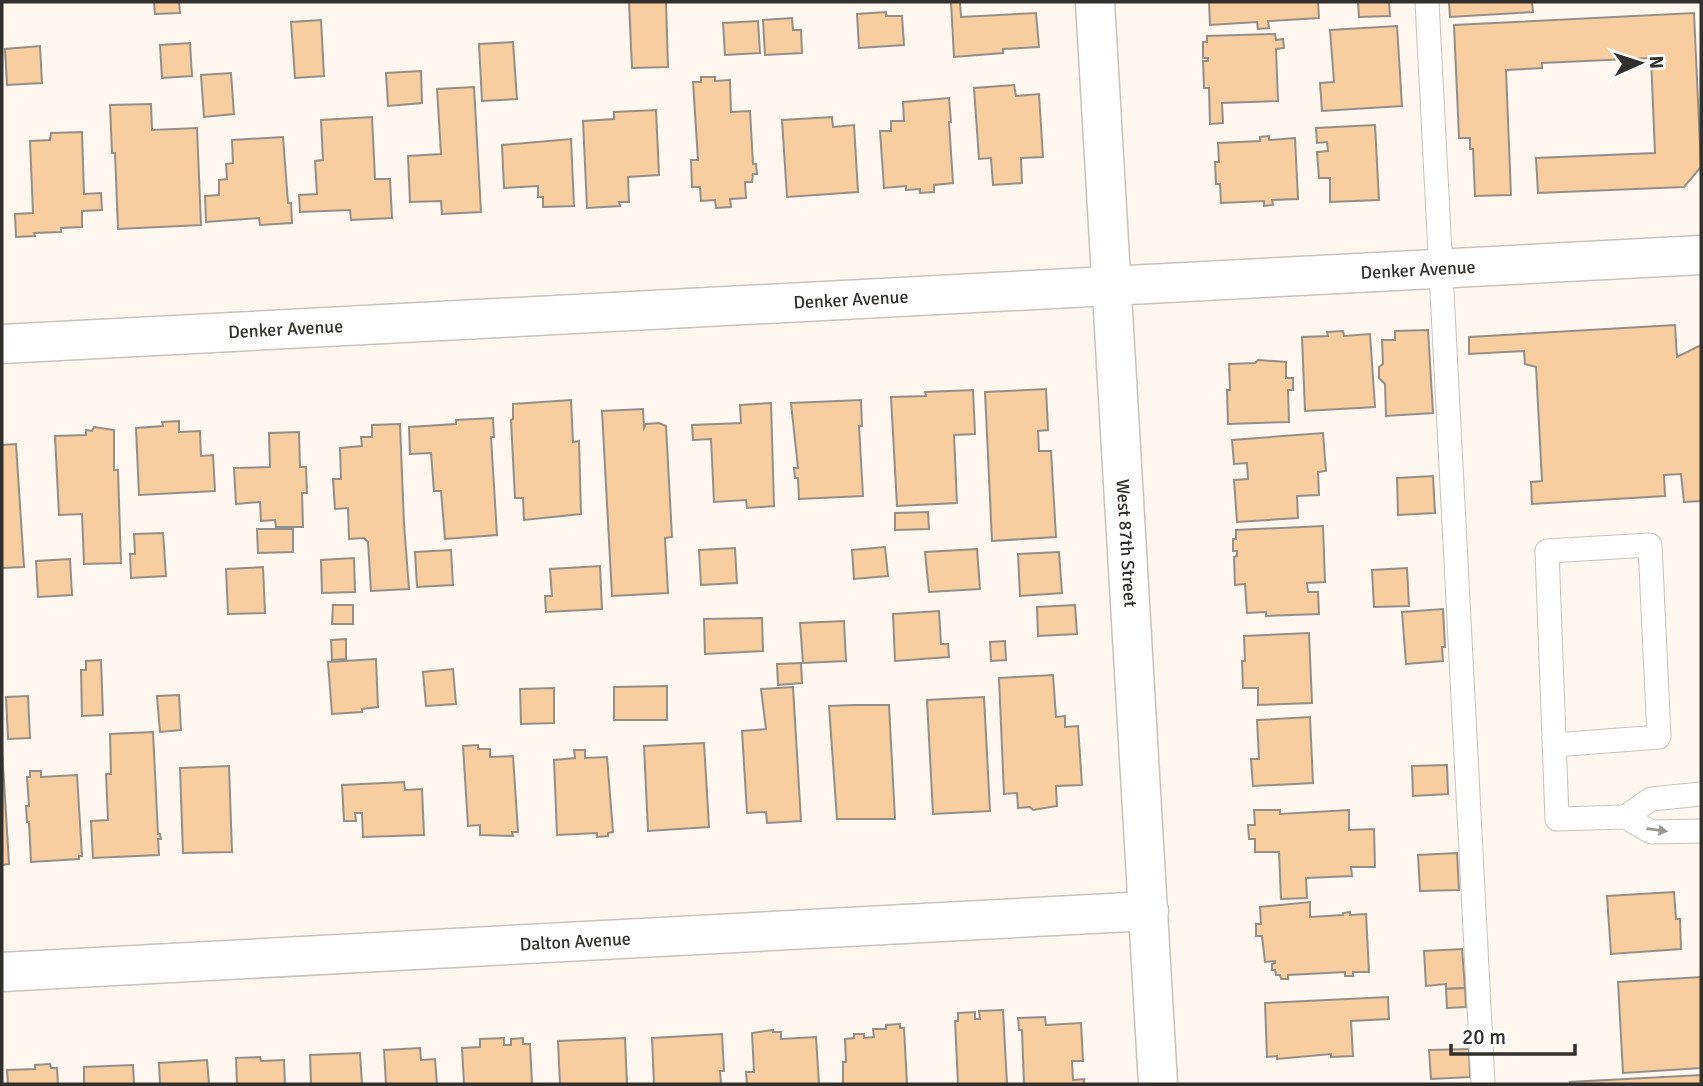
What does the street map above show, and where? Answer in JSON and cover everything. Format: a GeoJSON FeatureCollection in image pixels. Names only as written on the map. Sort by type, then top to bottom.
{"type":"FeatureCollection","features":[{"type":"Feature","properties":{"kind":"street","name":"West 87th Street"},"geometry":{"type":"LineString","coordinates":[[1095,2],[1109,285],[1158,1084]]}},
{"type":"Feature","properties":{"kind":"street","name":"Denker Avenue"},"geometry":{"type":"LineString","coordinates":[[2,344],[1701,256]]}},
{"type":"Feature","properties":{"kind":"street","name":"Dalton Avenue"},"geometry":{"type":"LineString","coordinates":[[2,972],[1149,911]]}},
{"type":"Feature","properties":{"kind":"lane"},"geometry":{"type":"LineString","coordinates":[[1427,2],[1483,1084]]}},
{"type":"Feature","properties":{"kind":"lane"},"geometry":{"type":"LineString","coordinates":[[1554,745],[1659,737],[1650,545],[1547,551],[1554,745],[1557,819],[1626,817],[1651,832],[1701,831]]}},
{"type":"Feature","properties":{"kind":"lane"},"geometry":{"type":"LineString","coordinates":[[1626,817],[1651,799],[1701,794]]}},
{"type":"Feature","properties":{"kind":"building"},"geometry":{"type":"Polygon","coordinates":[[[154,2],[179,2],[180,13],[155,14],[154,2]]]}},
{"type":"Feature","properties":{"kind":"building"},"geometry":{"type":"Polygon","coordinates":[[[629,2],[666,2],[668,67],[632,68],[629,2]]]}},
{"type":"Feature","properties":{"kind":"building"},"geometry":{"type":"Polygon","coordinates":[[[951,2],[960,2],[961,17],[1036,13],[1039,47],[1003,49],[1003,53],[954,57],[951,2]]]}},
{"type":"Feature","properties":{"kind":"building"},"geometry":{"type":"Polygon","coordinates":[[[1209,2],[1318,2],[1319,18],[1268,21],[1269,28],[1258,29],[1257,22],[1210,25],[1209,2]]]}},
{"type":"Feature","properties":{"kind":"building"},"geometry":{"type":"Polygon","coordinates":[[[1358,2],[1389,2],[1390,16],[1359,17],[1358,2]]]}},
{"type":"Feature","properties":{"kind":"building"},"geometry":{"type":"Polygon","coordinates":[[[1449,2],[1532,2],[1533,12],[1450,17],[1449,2]]]}},
{"type":"Feature","properties":{"kind":"building"},"geometry":{"type":"Polygon","coordinates":[[[886,12],[886,16],[902,16],[904,45],[859,48],[857,14],[886,12]]]}},
{"type":"Feature","properties":{"kind":"building"},"geometry":{"type":"Polygon","coordinates":[[[1694,13],[1701,167],[1684,187],[1538,193],[1536,158],[1655,153],[1651,58],[1542,63],[1542,68],[1506,70],[1511,195],[1475,196],[1470,138],[1459,138],[1454,25],[1694,13]]]}},
{"type":"Feature","properties":{"kind":"building"},"geometry":{"type":"Polygon","coordinates":[[[792,18],[793,30],[801,30],[802,53],[765,55],[763,20],[792,18]]]}},
{"type":"Feature","properties":{"kind":"building"},"geometry":{"type":"Polygon","coordinates":[[[321,20],[324,76],[295,78],[291,22],[321,20]]]}},
{"type":"Feature","properties":{"kind":"building"},"geometry":{"type":"Polygon","coordinates":[[[758,21],[760,53],[725,55],[723,23],[758,21]]]}},
{"type":"Feature","properties":{"kind":"building"},"geometry":{"type":"Polygon","coordinates":[[[1397,26],[1402,106],[1322,111],[1320,83],[1334,82],[1330,30],[1397,26]]]}},
{"type":"Feature","properties":{"kind":"building"},"geometry":{"type":"Polygon","coordinates":[[[1275,34],[1276,40],[1283,39],[1284,48],[1276,49],[1278,101],[1222,103],[1223,123],[1210,124],[1209,88],[1204,88],[1203,61],[1208,61],[1208,58],[1203,58],[1203,42],[1207,42],[1207,36],[1275,34]]]}},
{"type":"Feature","properties":{"kind":"building"},"geometry":{"type":"Polygon","coordinates":[[[513,42],[517,99],[482,101],[479,44],[513,42]]]}},
{"type":"Feature","properties":{"kind":"building"},"geometry":{"type":"Polygon","coordinates":[[[190,43],[192,76],[162,78],[160,45],[190,43]]]}},
{"type":"Feature","properties":{"kind":"building"},"geometry":{"type":"Polygon","coordinates":[[[40,46],[42,83],[7,85],[5,49],[40,46]]]}},
{"type":"Feature","properties":{"kind":"building"},"geometry":{"type":"Polygon","coordinates":[[[421,71],[422,103],[388,106],[386,73],[421,71]]]}},
{"type":"Feature","properties":{"kind":"building"},"geometry":{"type":"Polygon","coordinates":[[[231,73],[234,114],[204,117],[201,75],[231,73]]]}},
{"type":"Feature","properties":{"kind":"building"},"geometry":{"type":"Polygon","coordinates":[[[701,77],[715,77],[715,81],[730,80],[731,112],[750,111],[753,164],[756,164],[757,174],[753,174],[752,182],[745,182],[746,198],[730,199],[731,207],[716,208],[715,200],[701,201],[700,187],[692,187],[691,160],[698,160],[693,82],[701,82],[701,77]]]}},
{"type":"Feature","properties":{"kind":"building"},"geometry":{"type":"Polygon","coordinates":[[[1014,85],[1016,96],[1039,94],[1043,157],[1021,158],[1022,183],[993,185],[991,158],[979,159],[974,88],[1014,85]]]}},
{"type":"Feature","properties":{"kind":"building"},"geometry":{"type":"Polygon","coordinates":[[[474,87],[481,212],[442,214],[441,201],[410,202],[408,156],[441,154],[437,89],[474,87]]]}},
{"type":"Feature","properties":{"kind":"building"},"geometry":{"type":"Polygon","coordinates":[[[949,98],[953,183],[934,185],[934,192],[906,190],[906,186],[884,188],[880,131],[891,131],[891,121],[904,121],[903,102],[949,98]]]}},
{"type":"Feature","properties":{"kind":"building"},"geometry":{"type":"Polygon","coordinates":[[[151,104],[152,130],[197,128],[201,225],[118,229],[110,105],[151,104]]]}},
{"type":"Feature","properties":{"kind":"building"},"geometry":{"type":"Polygon","coordinates":[[[656,110],[659,175],[628,177],[629,202],[619,202],[620,206],[587,208],[583,121],[614,119],[614,112],[656,110]]]}},
{"type":"Feature","properties":{"kind":"building"},"geometry":{"type":"Polygon","coordinates":[[[372,117],[375,179],[390,179],[392,218],[351,220],[350,210],[300,212],[299,195],[317,194],[315,161],[323,160],[321,120],[372,117]]]}},
{"type":"Feature","properties":{"kind":"building"},"geometry":{"type":"Polygon","coordinates":[[[832,117],[833,127],[854,125],[858,192],[787,197],[782,120],[832,117]]]}},
{"type":"Feature","properties":{"kind":"building"},"geometry":{"type":"Polygon","coordinates":[[[1375,125],[1379,200],[1330,202],[1330,178],[1319,178],[1317,152],[1328,151],[1327,142],[1317,143],[1316,128],[1375,125]]]}},
{"type":"Feature","properties":{"kind":"building"},"geometry":{"type":"Polygon","coordinates":[[[82,132],[84,194],[101,193],[102,210],[82,211],[82,227],[61,228],[61,232],[16,237],[15,214],[33,213],[30,141],[50,140],[51,133],[82,132]]]}},
{"type":"Feature","properties":{"kind":"building"},"geometry":{"type":"Polygon","coordinates":[[[1269,136],[1269,140],[1295,138],[1298,199],[1272,200],[1273,205],[1264,206],[1264,201],[1221,203],[1220,184],[1216,184],[1218,143],[1260,141],[1260,137],[1269,136]]]}},
{"type":"Feature","properties":{"kind":"building"},"geometry":{"type":"Polygon","coordinates":[[[283,137],[292,223],[260,225],[259,218],[206,222],[205,196],[219,195],[219,180],[227,179],[226,164],[233,163],[232,140],[283,137]]]}},
{"type":"Feature","properties":{"kind":"building"},"geometry":{"type":"Polygon","coordinates":[[[571,139],[574,206],[543,207],[543,197],[538,197],[538,186],[504,188],[502,145],[571,139]]]}},
{"type":"Feature","properties":{"kind":"building"},"geometry":{"type":"Polygon","coordinates":[[[1675,325],[1677,357],[1701,345],[1701,501],[1684,502],[1681,474],[1664,475],[1665,496],[1532,504],[1531,482],[1542,481],[1536,367],[1525,364],[1524,351],[1469,354],[1469,337],[1675,325]]]}},
{"type":"Feature","properties":{"kind":"building"},"geometry":{"type":"Polygon","coordinates":[[[1428,330],[1433,413],[1386,416],[1385,384],[1379,378],[1379,367],[1383,364],[1382,340],[1395,340],[1395,331],[1428,330]]]}},
{"type":"Feature","properties":{"kind":"building"},"geometry":{"type":"Polygon","coordinates":[[[1343,331],[1344,336],[1370,334],[1375,407],[1305,411],[1302,337],[1328,336],[1327,332],[1343,331]]]}},
{"type":"Feature","properties":{"kind":"building"},"geometry":{"type":"Polygon","coordinates":[[[1258,360],[1286,362],[1286,378],[1293,378],[1293,390],[1288,390],[1289,422],[1228,424],[1229,364],[1255,363],[1258,360]]]}},
{"type":"Feature","properties":{"kind":"building"},"geometry":{"type":"Polygon","coordinates":[[[1046,389],[1048,430],[1038,431],[1039,451],[1051,451],[1056,537],[992,541],[985,392],[1046,389]]]}},
{"type":"Feature","properties":{"kind":"building"},"geometry":{"type":"Polygon","coordinates":[[[973,390],[975,434],[954,435],[957,503],[897,506],[891,397],[973,390]]]}},
{"type":"Feature","properties":{"kind":"building"},"geometry":{"type":"Polygon","coordinates":[[[571,400],[573,442],[579,441],[581,514],[524,520],[523,498],[515,498],[511,420],[513,404],[571,400]]]}},
{"type":"Feature","properties":{"kind":"building"},"geometry":{"type":"Polygon","coordinates":[[[861,400],[862,426],[859,426],[863,496],[799,499],[798,478],[795,478],[794,468],[798,468],[791,403],[861,400]]]}},
{"type":"Feature","properties":{"kind":"building"},"geometry":{"type":"Polygon","coordinates":[[[771,403],[774,506],[747,508],[746,500],[714,502],[711,439],[693,440],[692,425],[741,423],[740,405],[771,403]]]}},
{"type":"Feature","properties":{"kind":"building"},"geometry":{"type":"Polygon","coordinates":[[[643,409],[644,428],[646,424],[659,423],[666,426],[672,537],[665,538],[668,593],[612,596],[602,411],[643,409]]]}},
{"type":"Feature","properties":{"kind":"building"},"geometry":{"type":"Polygon","coordinates":[[[493,418],[494,437],[491,437],[497,535],[445,539],[441,491],[434,491],[431,453],[410,454],[409,427],[493,418]]]}},
{"type":"Feature","properties":{"kind":"building"},"geometry":{"type":"Polygon","coordinates":[[[179,421],[179,432],[200,431],[201,456],[213,455],[215,491],[139,495],[136,428],[163,426],[162,422],[179,421]]]}},
{"type":"Feature","properties":{"kind":"building"},"geometry":{"type":"Polygon","coordinates":[[[400,424],[409,589],[371,591],[368,542],[364,538],[349,539],[348,508],[335,509],[333,479],[341,479],[340,448],[362,446],[361,437],[372,437],[372,425],[400,424]]]}},
{"type":"Feature","properties":{"kind":"building"},"geometry":{"type":"Polygon","coordinates":[[[94,427],[114,430],[114,470],[118,470],[121,563],[84,564],[82,514],[59,515],[55,436],[86,435],[86,430],[92,431],[94,427]]]}},
{"type":"Feature","properties":{"kind":"building"},"geometry":{"type":"Polygon","coordinates":[[[299,432],[300,467],[306,467],[307,493],[302,493],[303,527],[276,527],[275,520],[261,521],[260,502],[236,504],[234,468],[270,467],[269,433],[299,432]]]}},
{"type":"Feature","properties":{"kind":"building"},"geometry":{"type":"Polygon","coordinates":[[[1323,433],[1326,471],[1318,472],[1319,495],[1297,496],[1298,518],[1237,522],[1234,480],[1248,479],[1247,463],[1234,464],[1232,440],[1323,433]]]}},
{"type":"Feature","properties":{"kind":"building"},"geometry":{"type":"Polygon","coordinates":[[[16,444],[24,567],[2,568],[2,445],[16,444]]]}},
{"type":"Feature","properties":{"kind":"building"},"geometry":{"type":"Polygon","coordinates":[[[1433,476],[1435,513],[1398,515],[1397,478],[1433,476]]]}},
{"type":"Feature","properties":{"kind":"building"},"geometry":{"type":"Polygon","coordinates":[[[928,512],[929,529],[895,530],[895,513],[928,512]]]}},
{"type":"Feature","properties":{"kind":"building"},"geometry":{"type":"Polygon","coordinates":[[[1323,526],[1325,582],[1307,583],[1308,592],[1318,592],[1319,614],[1266,616],[1266,612],[1247,613],[1245,584],[1235,585],[1234,557],[1237,556],[1237,551],[1233,551],[1233,539],[1236,539],[1236,530],[1323,526]]]}},
{"type":"Feature","properties":{"kind":"building"},"geometry":{"type":"Polygon","coordinates":[[[257,529],[293,529],[293,552],[258,553],[257,529]]]}},
{"type":"Feature","properties":{"kind":"building"},"geometry":{"type":"Polygon","coordinates":[[[163,533],[166,576],[131,578],[130,554],[135,554],[134,534],[163,533]]]}},
{"type":"Feature","properties":{"kind":"building"},"geometry":{"type":"Polygon","coordinates":[[[885,547],[888,576],[854,579],[852,550],[885,547]]]}},
{"type":"Feature","properties":{"kind":"building"},"geometry":{"type":"Polygon","coordinates":[[[735,548],[737,583],[701,585],[699,550],[735,548]]]}},
{"type":"Feature","properties":{"kind":"building"},"geometry":{"type":"Polygon","coordinates":[[[977,549],[980,589],[929,592],[925,552],[977,549]]]}},
{"type":"Feature","properties":{"kind":"building"},"geometry":{"type":"Polygon","coordinates":[[[451,550],[453,585],[417,587],[415,552],[451,550]]]}},
{"type":"Feature","properties":{"kind":"building"},"geometry":{"type":"Polygon","coordinates":[[[1059,552],[1062,593],[1020,596],[1018,554],[1059,552]]]}},
{"type":"Feature","properties":{"kind":"building"},"geometry":{"type":"Polygon","coordinates":[[[354,558],[355,592],[322,593],[321,560],[354,558]]]}},
{"type":"Feature","properties":{"kind":"building"},"geometry":{"type":"Polygon","coordinates":[[[70,559],[72,595],[38,597],[36,561],[70,559]]]}},
{"type":"Feature","properties":{"kind":"building"},"geometry":{"type":"Polygon","coordinates":[[[600,566],[602,609],[546,612],[545,596],[552,596],[550,569],[600,566]]]}},
{"type":"Feature","properties":{"kind":"building"},"geometry":{"type":"Polygon","coordinates":[[[263,567],[265,613],[228,614],[226,569],[263,567]]]}},
{"type":"Feature","properties":{"kind":"building"},"geometry":{"type":"Polygon","coordinates":[[[1407,568],[1409,606],[1374,607],[1372,570],[1407,568]]]}},
{"type":"Feature","properties":{"kind":"building"},"geometry":{"type":"Polygon","coordinates":[[[333,605],[353,605],[353,624],[332,624],[333,605]]]}},
{"type":"Feature","properties":{"kind":"building"},"geometry":{"type":"Polygon","coordinates":[[[1075,605],[1077,634],[1038,636],[1037,607],[1075,605]]]}},
{"type":"Feature","properties":{"kind":"building"},"geometry":{"type":"Polygon","coordinates":[[[1443,609],[1443,661],[1406,664],[1402,612],[1443,609]]]}},
{"type":"Feature","properties":{"kind":"building"},"geometry":{"type":"Polygon","coordinates":[[[939,611],[941,644],[948,644],[949,657],[895,661],[893,614],[939,611]]]}},
{"type":"Feature","properties":{"kind":"building"},"geometry":{"type":"Polygon","coordinates":[[[762,618],[763,651],[705,654],[704,619],[762,618]]]}},
{"type":"Feature","properties":{"kind":"building"},"geometry":{"type":"Polygon","coordinates":[[[844,621],[846,661],[803,663],[800,623],[844,621]]]}},
{"type":"Feature","properties":{"kind":"building"},"geometry":{"type":"Polygon","coordinates":[[[1309,633],[1312,703],[1258,705],[1258,688],[1243,688],[1244,636],[1309,633]]]}},
{"type":"Feature","properties":{"kind":"building"},"geometry":{"type":"Polygon","coordinates":[[[346,639],[346,659],[332,660],[331,640],[346,639]]]}},
{"type":"Feature","properties":{"kind":"building"},"geometry":{"type":"Polygon","coordinates":[[[1005,641],[1006,660],[991,661],[990,642],[1005,641]]]}},
{"type":"Feature","properties":{"kind":"building"},"geometry":{"type":"Polygon","coordinates":[[[376,659],[378,707],[362,709],[362,712],[332,714],[328,662],[376,659]]]}},
{"type":"Feature","properties":{"kind":"building"},"geometry":{"type":"Polygon","coordinates":[[[101,660],[103,715],[82,716],[81,670],[86,670],[86,661],[101,660]]]}},
{"type":"Feature","properties":{"kind":"building"},"geometry":{"type":"Polygon","coordinates":[[[801,663],[802,683],[778,685],[777,664],[801,663]]]}},
{"type":"Feature","properties":{"kind":"building"},"geometry":{"type":"Polygon","coordinates":[[[453,669],[456,704],[426,706],[423,672],[453,669]]]}},
{"type":"Feature","properties":{"kind":"building"},"geometry":{"type":"Polygon","coordinates":[[[1053,675],[1056,717],[1065,716],[1065,727],[1078,726],[1082,785],[1056,786],[1057,806],[1033,810],[1030,807],[1018,808],[1017,793],[1004,794],[999,678],[1053,675]]]}},
{"type":"Feature","properties":{"kind":"building"},"geometry":{"type":"Polygon","coordinates":[[[667,686],[667,720],[614,720],[614,687],[667,686]]]}},
{"type":"Feature","properties":{"kind":"building"},"geometry":{"type":"Polygon","coordinates":[[[793,687],[801,821],[767,823],[766,812],[747,813],[742,731],[766,729],[761,689],[793,687]]]}},
{"type":"Feature","properties":{"kind":"building"},"geometry":{"type":"Polygon","coordinates":[[[554,688],[554,723],[521,724],[520,689],[554,688]]]}},
{"type":"Feature","properties":{"kind":"building"},"geometry":{"type":"Polygon","coordinates":[[[179,695],[181,730],[160,732],[157,696],[179,695]]]}},
{"type":"Feature","properties":{"kind":"building"},"geometry":{"type":"Polygon","coordinates":[[[28,696],[30,738],[8,739],[6,697],[28,696]]]}},
{"type":"Feature","properties":{"kind":"building"},"geometry":{"type":"Polygon","coordinates":[[[984,697],[990,811],[933,814],[927,700],[984,697]]]}},
{"type":"Feature","properties":{"kind":"building"},"geometry":{"type":"Polygon","coordinates":[[[889,705],[895,819],[837,819],[829,706],[889,705]]]}},
{"type":"Feature","properties":{"kind":"building"},"geometry":{"type":"Polygon","coordinates":[[[1310,717],[1313,783],[1253,786],[1251,759],[1259,759],[1257,720],[1310,717]]]}},
{"type":"Feature","properties":{"kind":"building"},"geometry":{"type":"Polygon","coordinates":[[[153,732],[158,834],[161,839],[158,839],[159,855],[93,858],[91,821],[108,820],[106,774],[111,774],[110,734],[153,732]]]}},
{"type":"Feature","properties":{"kind":"building"},"geometry":{"type":"Polygon","coordinates":[[[704,743],[709,827],[648,831],[644,746],[704,743]]]}},
{"type":"Feature","properties":{"kind":"building"},"geometry":{"type":"Polygon","coordinates":[[[478,745],[478,749],[490,749],[490,757],[513,756],[518,832],[512,832],[513,836],[480,835],[480,825],[468,826],[463,746],[478,745]]]}},
{"type":"Feature","properties":{"kind":"building"},"geometry":{"type":"Polygon","coordinates":[[[2,748],[9,864],[2,865],[2,748]]]}},
{"type":"Feature","properties":{"kind":"building"},"geometry":{"type":"Polygon","coordinates":[[[574,750],[585,750],[585,758],[607,757],[613,832],[608,833],[608,836],[597,837],[597,833],[557,835],[554,760],[575,758],[574,750]]]}},
{"type":"Feature","properties":{"kind":"building"},"geometry":{"type":"Polygon","coordinates":[[[1447,765],[1448,794],[1413,796],[1412,766],[1447,765]]]}},
{"type":"Feature","properties":{"kind":"building"},"geometry":{"type":"Polygon","coordinates":[[[229,766],[232,852],[183,853],[180,768],[229,766]]]}},
{"type":"Feature","properties":{"kind":"building"},"geometry":{"type":"Polygon","coordinates":[[[30,771],[41,771],[41,777],[77,775],[82,856],[79,856],[79,859],[31,862],[26,806],[29,806],[27,777],[30,777],[30,771]]]}},
{"type":"Feature","properties":{"kind":"building"},"geometry":{"type":"Polygon","coordinates":[[[404,782],[405,790],[422,789],[424,835],[363,837],[362,813],[355,813],[356,821],[344,821],[342,785],[404,782]]]}},
{"type":"Feature","properties":{"kind":"building"},"geometry":{"type":"Polygon","coordinates":[[[1254,810],[1280,810],[1280,814],[1349,810],[1349,830],[1374,829],[1375,867],[1351,867],[1352,876],[1306,878],[1307,898],[1281,899],[1279,852],[1255,852],[1255,839],[1249,839],[1248,825],[1255,825],[1254,810]]]}},
{"type":"Feature","properties":{"kind":"building"},"geometry":{"type":"Polygon","coordinates":[[[1457,853],[1459,890],[1420,891],[1418,855],[1457,853]]]}},
{"type":"Feature","properties":{"kind":"building"},"geometry":{"type":"Polygon","coordinates":[[[1674,892],[1676,919],[1680,919],[1681,949],[1611,954],[1607,896],[1674,892]]]}},
{"type":"Feature","properties":{"kind":"building"},"geometry":{"type":"Polygon","coordinates":[[[1310,902],[1310,917],[1343,915],[1350,912],[1350,915],[1366,914],[1369,972],[1353,972],[1353,976],[1345,976],[1345,972],[1288,975],[1288,979],[1281,979],[1275,970],[1272,970],[1275,961],[1265,962],[1262,936],[1256,936],[1256,924],[1261,924],[1260,907],[1310,902]]]}},
{"type":"Feature","properties":{"kind":"building"},"geometry":{"type":"Polygon","coordinates":[[[1462,949],[1465,988],[1446,989],[1446,984],[1426,986],[1424,951],[1462,949]]]}},
{"type":"Feature","properties":{"kind":"building"},"geometry":{"type":"Polygon","coordinates":[[[1701,977],[1701,1068],[1623,1073],[1618,982],[1701,977]]]}},
{"type":"Feature","properties":{"kind":"building"},"geometry":{"type":"Polygon","coordinates":[[[1465,988],[1466,1007],[1447,1008],[1446,989],[1465,988]]]}},
{"type":"Feature","properties":{"kind":"building"},"geometry":{"type":"Polygon","coordinates":[[[1388,997],[1389,1019],[1351,1021],[1353,1056],[1331,1057],[1331,1054],[1277,1059],[1277,1056],[1267,1057],[1265,1003],[1388,997]]]}},
{"type":"Feature","properties":{"kind":"building"},"geometry":{"type":"Polygon","coordinates":[[[1003,1010],[1007,1084],[958,1084],[955,1021],[958,1021],[958,1013],[975,1012],[975,1019],[980,1019],[979,1011],[1003,1010]]]}},
{"type":"Feature","properties":{"kind":"building"},"geometry":{"type":"Polygon","coordinates":[[[1045,1017],[1046,1025],[1081,1023],[1083,1061],[1072,1061],[1073,1080],[1084,1079],[1084,1084],[1024,1084],[1022,1030],[1019,1030],[1018,1018],[1045,1017]]]}},
{"type":"Feature","properties":{"kind":"building"},"geometry":{"type":"Polygon","coordinates":[[[900,1024],[900,1028],[904,1028],[907,1084],[843,1084],[845,1039],[854,1038],[854,1034],[864,1034],[864,1038],[874,1037],[873,1029],[886,1029],[886,1025],[900,1024]]]}},
{"type":"Feature","properties":{"kind":"building"},"geometry":{"type":"Polygon","coordinates":[[[773,1030],[781,1032],[781,1039],[816,1037],[819,1084],[747,1084],[746,1072],[754,1072],[752,1033],[773,1030]]]}},
{"type":"Feature","properties":{"kind":"building"},"geometry":{"type":"Polygon","coordinates":[[[722,1034],[724,1071],[720,1071],[721,1084],[654,1084],[652,1038],[722,1034]]]}},
{"type":"Feature","properties":{"kind":"building"},"geometry":{"type":"Polygon","coordinates":[[[504,1038],[504,1045],[511,1045],[511,1039],[523,1038],[523,1044],[530,1044],[532,1084],[464,1084],[462,1048],[480,1047],[480,1039],[504,1038]]]}},
{"type":"Feature","properties":{"kind":"building"},"geometry":{"type":"Polygon","coordinates":[[[625,1038],[627,1084],[560,1084],[558,1041],[625,1038]]]}},
{"type":"Feature","properties":{"kind":"building"},"geometry":{"type":"Polygon","coordinates":[[[420,1048],[421,1060],[435,1059],[437,1084],[386,1084],[384,1050],[420,1048]]]}},
{"type":"Feature","properties":{"kind":"building"},"geometry":{"type":"Polygon","coordinates":[[[1469,1049],[1470,1077],[1431,1079],[1429,1050],[1469,1049]]]}},
{"type":"Feature","properties":{"kind":"building"},"geometry":{"type":"Polygon","coordinates":[[[360,1053],[362,1084],[311,1084],[310,1055],[360,1053]]]}},
{"type":"Feature","properties":{"kind":"building"},"geometry":{"type":"Polygon","coordinates":[[[260,1057],[261,1061],[284,1060],[285,1084],[237,1084],[236,1058],[260,1057]]]}},
{"type":"Feature","properties":{"kind":"building"},"geometry":{"type":"Polygon","coordinates":[[[207,1060],[209,1084],[160,1084],[159,1063],[207,1060]]]}},
{"type":"Feature","properties":{"kind":"building"},"geometry":{"type":"Polygon","coordinates":[[[50,1064],[51,1068],[57,1068],[58,1084],[8,1084],[7,1070],[35,1069],[35,1065],[50,1064]]]}},
{"type":"Feature","properties":{"kind":"building"},"geometry":{"type":"Polygon","coordinates":[[[133,1065],[134,1084],[84,1084],[84,1067],[133,1065]]]}},
{"type":"Feature","properties":{"kind":"building"},"geometry":{"type":"Polygon","coordinates":[[[1701,1075],[1701,1084],[1570,1082],[1701,1075]]]}}]}
